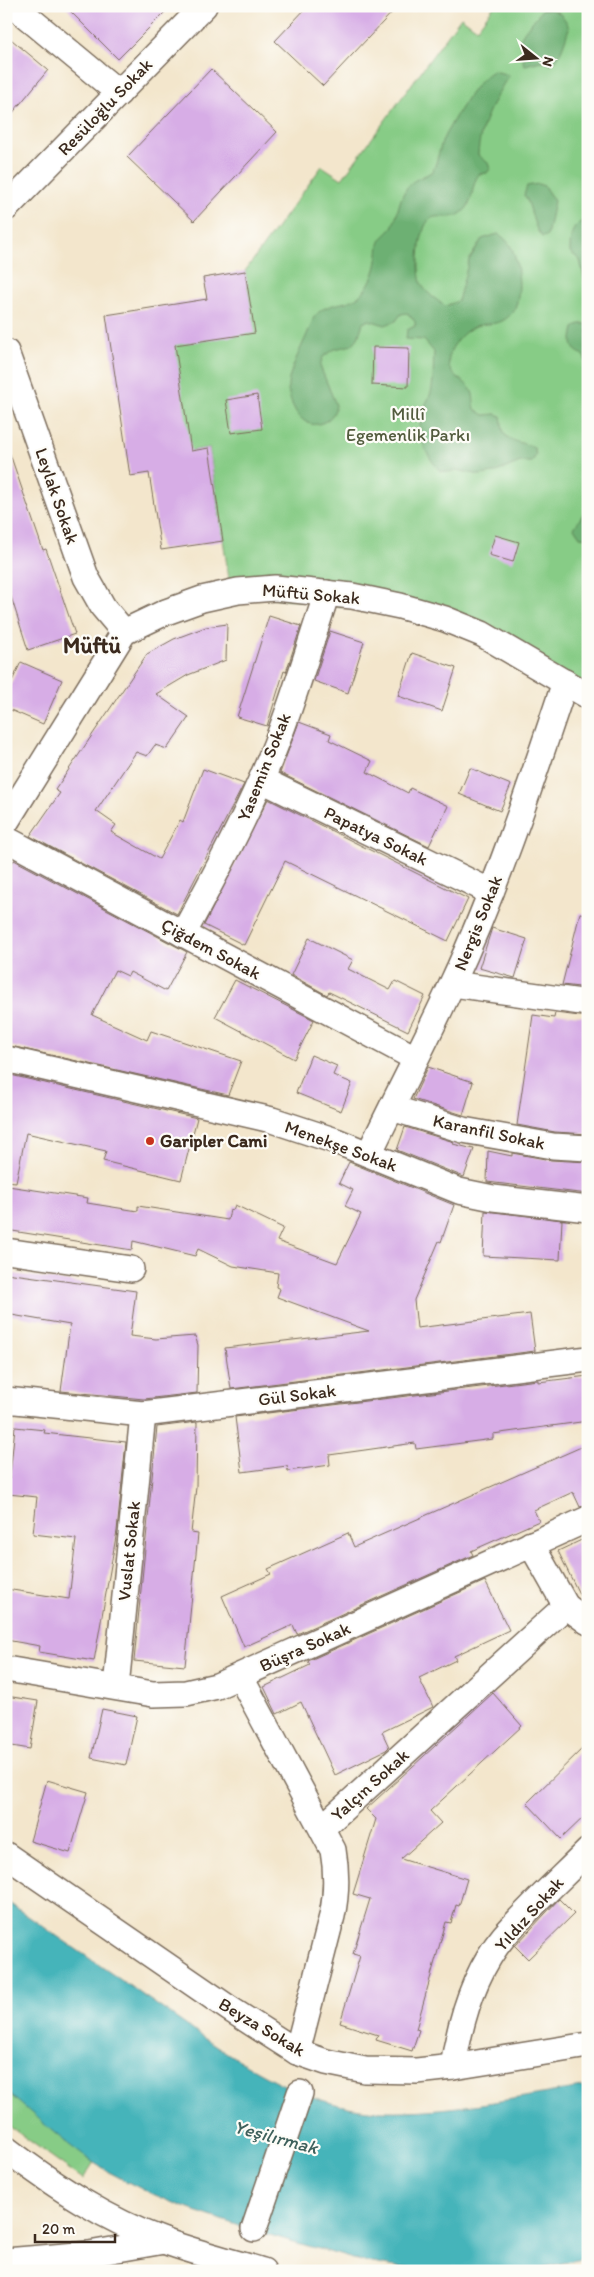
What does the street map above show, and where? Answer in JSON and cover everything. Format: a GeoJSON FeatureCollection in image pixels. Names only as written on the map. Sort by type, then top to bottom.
{"type":"FeatureCollection","features":[{"type":"Feature","properties":{"kind":"street"},"geometry":{"type":"LineString","coordinates":[[14,6],[119,93]]}},
{"type":"Feature","properties":{"kind":"street","name":"Resüloğlu Sokak"},"geometry":{"type":"LineString","coordinates":[[6,208],[204,6]]}},
{"type":"Feature","properties":{"kind":"street","name":"Leylak Sokak"},"geometry":{"type":"LineString","coordinates":[[6,352],[11,384],[86,577],[103,607],[124,632]]}},
{"type":"Feature","properties":{"kind":"street","name":"Müftü Sokak"},"geometry":{"type":"LineString","coordinates":[[124,632],[166,612],[202,599],[238,591],[275,588],[327,593],[400,606],[451,621],[482,634],[588,696]]}},
{"type":"Feature","properties":{"kind":"street","name":"Yasemin Sokak"},"geometry":{"type":"LineString","coordinates":[[183,934],[233,842],[262,780],[284,723],[327,593]]}},
{"type":"Feature","properties":{"kind":"street"},"geometry":{"type":"LineString","coordinates":[[6,822],[124,632]]}},
{"type":"Feature","properties":{"kind":"street","name":"Nergis Sokak"},"geometry":{"type":"LineString","coordinates":[[369,1154],[453,984],[526,801],[565,682]]}},
{"type":"Feature","properties":{"kind":"street","name":"Papatya Sokak"},"geometry":{"type":"LineString","coordinates":[[262,780],[491,892]]}},
{"type":"Feature","properties":{"kind":"street","name":"Çiğdem Sokak"},"geometry":{"type":"LineString","coordinates":[[6,839],[415,1058]]}},
{"type":"Feature","properties":{"kind":"street"},"geometry":{"type":"LineString","coordinates":[[453,984],[588,1003]]}},
{"type":"Feature","properties":{"kind":"street","name":"Menekşe Sokak"},"geometry":{"type":"LineString","coordinates":[[6,1059],[272,1120],[336,1141],[459,1190],[494,1198],[588,1209]]}},
{"type":"Feature","properties":{"kind":"street","name":"Karanfil Sokak"},"geometry":{"type":"LineString","coordinates":[[392,1108],[463,1130],[553,1146],[588,1148]]}},
{"type":"Feature","properties":{"kind":"street"},"geometry":{"type":"LineString","coordinates":[[6,1251],[131,1269]]}},
{"type":"Feature","properties":{"kind":"street","name":"Gül Sokak"},"geometry":{"type":"LineString","coordinates":[[6,1400],[143,1414],[588,1359]]}},
{"type":"Feature","properties":{"kind":"street","name":"Vuslat Sokak"},"geometry":{"type":"LineString","coordinates":[[116,1687],[143,1414]]}},
{"type":"Feature","properties":{"kind":"street","name":"Büşra Sokak"},"geometry":{"type":"LineString","coordinates":[[6,1669],[153,1694],[186,1693],[217,1686],[588,1519]]}},
{"type":"Feature","properties":{"kind":"street"},"geometry":{"type":"LineString","coordinates":[[531,1544],[566,1606],[588,1622]]}},
{"type":"Feature","properties":{"kind":"street","name":"Yalçın Sokak"},"geometry":{"type":"LineString","coordinates":[[297,2052],[336,1895],[337,1872],[333,1850],[322,1828],[566,1606]]}},
{"type":"Feature","properties":{"kind":"street"},"geometry":{"type":"LineString","coordinates":[[240,1676],[322,1828]]}},
{"type":"Feature","properties":{"kind":"street","name":"Yıldız Sokak"},"geometry":{"type":"LineString","coordinates":[[452,2067],[458,2030],[468,2002],[481,1973],[503,1937],[588,1851]]}},
{"type":"Feature","properties":{"kind":"street","name":"Beyza Sokak"},"geometry":{"type":"LineString","coordinates":[[6,1855],[230,2010],[297,2052],[326,2062],[365,2070],[417,2071],[588,2045]]}},
{"type":"Feature","properties":{"kind":"street"},"geometry":{"type":"LineString","coordinates":[[254,2229],[300,2093]]}},
{"type":"Feature","properties":{"kind":"street"},"geometry":{"type":"LineString","coordinates":[[6,2149],[73,2196],[98,2210],[164,2241],[263,2271]]}},
{"type":"Feature","properties":{"kind":"street"},"geometry":{"type":"LineString","coordinates":[[6,2261],[89,2254],[164,2241]]}},
{"type":"Feature","properties":{"kind":"green space","name":"Millî Egemenlik Parkı"},"geometry":{"type":"Polygon","coordinates":[[[494,6],[588,6],[588,696],[451,621],[231,592],[209,448],[179,453],[169,305],[254,333],[245,271],[322,166],[342,179],[461,17],[477,29],[494,6]]]}},
{"type":"Feature","properties":{"kind":"green space"},"geometry":{"type":"Polygon","coordinates":[[[542,9],[559,13],[565,19],[569,28],[560,53],[552,64],[541,61],[525,65],[523,62],[525,53],[519,42],[523,33],[542,9]]]}},
{"type":"Feature","properties":{"kind":"green space"},"geometry":{"type":"Polygon","coordinates":[[[494,71],[509,75],[488,113],[481,134],[478,155],[488,163],[490,169],[487,173],[479,174],[474,184],[469,204],[463,212],[449,217],[433,217],[426,224],[421,240],[419,261],[422,285],[429,294],[445,306],[458,301],[469,260],[482,239],[498,234],[509,244],[515,256],[519,288],[513,311],[509,317],[502,321],[479,325],[467,331],[453,347],[449,363],[455,376],[471,389],[475,409],[484,415],[495,414],[501,416],[503,431],[506,436],[534,448],[536,455],[532,462],[520,462],[494,473],[480,475],[457,470],[449,472],[440,471],[426,450],[420,427],[423,410],[431,391],[434,352],[424,340],[406,339],[407,330],[415,326],[415,321],[407,313],[401,314],[396,321],[385,325],[369,320],[363,323],[358,338],[352,345],[335,349],[323,357],[320,366],[336,405],[333,414],[326,421],[311,424],[305,421],[295,410],[288,388],[294,364],[313,319],[324,308],[352,300],[364,291],[375,269],[382,238],[391,229],[403,194],[412,182],[433,171],[444,137],[459,110],[481,80],[494,71]]]}},
{"type":"Feature","properties":{"kind":"green space"},"geometry":{"type":"Polygon","coordinates":[[[538,184],[544,186],[554,201],[547,236],[542,237],[538,232],[524,195],[527,186],[538,184]]]}},
{"type":"Feature","properties":{"kind":"green space"},"geometry":{"type":"Polygon","coordinates":[[[588,220],[588,283],[585,282],[580,260],[570,252],[572,233],[580,222],[588,220]]]}},
{"type":"Feature","properties":{"kind":"green space"},"geometry":{"type":"Polygon","coordinates":[[[580,324],[588,324],[588,385],[586,382],[586,360],[574,349],[572,344],[574,328],[580,324]]]}},
{"type":"Feature","properties":{"kind":"green space"},"geometry":{"type":"Polygon","coordinates":[[[585,511],[588,511],[588,538],[580,537],[574,528],[585,511]]]}},
{"type":"Feature","properties":{"kind":"green space"},"geometry":{"type":"Polygon","coordinates":[[[6,2091],[70,2145],[94,2162],[83,2179],[6,2124],[6,2091]]]}},
{"type":"Feature","properties":{"kind":"water","name":"Yeşilırmak"},"geometry":{"type":"Polygon","coordinates":[[[6,1901],[230,2055],[288,2087],[319,2099],[350,2107],[382,2111],[408,2111],[459,2107],[588,2086],[588,2258],[534,2269],[497,2272],[435,2271],[373,2263],[353,2259],[220,2220],[155,2195],[94,2163],[60,2138],[6,2091],[6,1901]]]}},
{"type":"Feature","properties":{"kind":"building"},"geometry":{"type":"Polygon","coordinates":[[[65,6],[171,6],[118,59],[65,6]]]}},
{"type":"Feature","properties":{"kind":"building"},"geometry":{"type":"Polygon","coordinates":[[[308,6],[398,6],[323,86],[275,41],[308,6]]]}},
{"type":"Feature","properties":{"kind":"building"},"geometry":{"type":"Polygon","coordinates":[[[6,35],[48,70],[6,121],[6,35]]]}},
{"type":"Feature","properties":{"kind":"building"},"geometry":{"type":"Polygon","coordinates":[[[211,69],[277,132],[194,221],[127,157],[211,69]]]}},
{"type":"Feature","properties":{"kind":"building"},"geometry":{"type":"Polygon","coordinates":[[[245,271],[255,333],[175,345],[191,451],[209,448],[223,541],[161,550],[149,473],[130,476],[106,315],[207,299],[203,278],[245,271]]]}},
{"type":"Feature","properties":{"kind":"building"},"geometry":{"type":"Polygon","coordinates":[[[373,347],[409,348],[408,387],[372,385],[373,347]]]}},
{"type":"Feature","properties":{"kind":"building"},"geometry":{"type":"Polygon","coordinates":[[[257,395],[262,429],[231,433],[226,400],[257,395]]]}},
{"type":"Feature","properties":{"kind":"building"},"geometry":{"type":"Polygon","coordinates":[[[6,454],[10,454],[43,550],[46,549],[75,634],[28,650],[6,581],[6,454]]]}},
{"type":"Feature","properties":{"kind":"building"},"geometry":{"type":"Polygon","coordinates":[[[495,535],[519,542],[513,562],[489,555],[495,535]]]}},
{"type":"Feature","properties":{"kind":"building"},"geometry":{"type":"Polygon","coordinates":[[[269,616],[301,626],[286,672],[284,671],[267,726],[237,717],[269,616]]]}},
{"type":"Feature","properties":{"kind":"building"},"geometry":{"type":"Polygon","coordinates":[[[227,624],[226,660],[188,675],[156,694],[189,717],[167,749],[155,745],[147,756],[136,752],[96,811],[116,825],[111,832],[159,859],[180,820],[183,822],[203,769],[244,784],[177,914],[30,836],[60,793],[55,790],[147,654],[174,639],[206,627],[227,624]]]}},
{"type":"Feature","properties":{"kind":"building"},"geometry":{"type":"Polygon","coordinates":[[[330,631],[364,642],[348,693],[314,681],[330,631]]]}},
{"type":"Feature","properties":{"kind":"building"},"geometry":{"type":"Polygon","coordinates":[[[412,653],[456,668],[442,711],[398,696],[412,653]]]}},
{"type":"Feature","properties":{"kind":"building"},"geometry":{"type":"Polygon","coordinates":[[[21,662],[62,680],[43,724],[6,708],[6,694],[21,662]]]}},
{"type":"Feature","properties":{"kind":"building"},"geometry":{"type":"Polygon","coordinates":[[[299,722],[331,734],[329,740],[372,761],[367,772],[408,793],[410,788],[448,806],[429,846],[280,773],[299,722]]]}},
{"type":"Feature","properties":{"kind":"building"},"geometry":{"type":"Polygon","coordinates":[[[470,768],[511,785],[500,811],[459,794],[470,768]]]}},
{"type":"Feature","properties":{"kind":"building"},"geometry":{"type":"Polygon","coordinates":[[[268,799],[468,899],[448,941],[285,861],[244,945],[204,925],[268,799]]]}},
{"type":"Feature","properties":{"kind":"building"},"geometry":{"type":"Polygon","coordinates":[[[14,860],[187,952],[166,991],[130,972],[128,976],[115,970],[92,1015],[147,1040],[151,1031],[241,1061],[228,1095],[6,1045],[6,871],[14,860]]]}},
{"type":"Feature","properties":{"kind":"building"},"geometry":{"type":"Polygon","coordinates":[[[580,913],[588,914],[588,988],[562,985],[580,913]]]}},
{"type":"Feature","properties":{"kind":"building"},"geometry":{"type":"Polygon","coordinates":[[[492,928],[527,939],[515,978],[479,968],[492,928]]]}},
{"type":"Feature","properties":{"kind":"building"},"geometry":{"type":"Polygon","coordinates":[[[309,938],[353,960],[348,969],[390,990],[395,981],[425,996],[408,1031],[329,992],[327,995],[291,975],[309,938]]]}},
{"type":"Feature","properties":{"kind":"building"},"geometry":{"type":"Polygon","coordinates":[[[235,980],[314,1020],[294,1059],[215,1017],[235,980]]]}},
{"type":"Feature","properties":{"kind":"building"},"geometry":{"type":"Polygon","coordinates":[[[555,1013],[588,1017],[588,1134],[555,1132],[517,1125],[533,1015],[554,1018],[555,1013]]]}},
{"type":"Feature","properties":{"kind":"building"},"geometry":{"type":"Polygon","coordinates":[[[311,1055],[337,1066],[333,1075],[352,1083],[341,1111],[296,1093],[311,1055]]]}},
{"type":"Feature","properties":{"kind":"building"},"geometry":{"type":"Polygon","coordinates":[[[428,1067],[473,1082],[463,1115],[413,1099],[428,1067]]]}},
{"type":"Feature","properties":{"kind":"building"},"geometry":{"type":"Polygon","coordinates":[[[6,1074],[197,1118],[181,1180],[103,1161],[106,1151],[26,1133],[16,1182],[6,1181],[6,1074]]]}},
{"type":"Feature","properties":{"kind":"building"},"geometry":{"type":"Polygon","coordinates":[[[405,1127],[454,1142],[453,1144],[474,1149],[464,1177],[397,1150],[405,1127]]]}},
{"type":"Feature","properties":{"kind":"building"},"geometry":{"type":"Polygon","coordinates":[[[488,1151],[512,1156],[512,1153],[551,1160],[588,1162],[588,1194],[487,1182],[488,1151]]]}},
{"type":"Feature","properties":{"kind":"building"},"geometry":{"type":"Polygon","coordinates":[[[349,1162],[454,1205],[441,1242],[439,1241],[414,1300],[417,1328],[530,1314],[535,1351],[231,1389],[225,1348],[369,1331],[277,1297],[280,1289],[276,1287],[278,1273],[233,1266],[198,1249],[195,1256],[133,1241],[132,1250],[6,1230],[8,1186],[88,1198],[87,1203],[138,1211],[138,1206],[228,1220],[230,1209],[233,1210],[235,1205],[283,1228],[277,1241],[337,1263],[361,1214],[345,1206],[353,1190],[339,1183],[349,1162]]]}},
{"type":"Feature","properties":{"kind":"building"},"geometry":{"type":"Polygon","coordinates":[[[485,1211],[562,1220],[560,1260],[483,1256],[485,1211]]]}},
{"type":"Feature","properties":{"kind":"building"},"geometry":{"type":"Polygon","coordinates":[[[6,1273],[136,1291],[130,1336],[156,1339],[195,1336],[198,1345],[197,1393],[144,1399],[61,1391],[70,1325],[6,1314],[6,1273]]]}},
{"type":"Feature","properties":{"kind":"building"},"geometry":{"type":"Polygon","coordinates":[[[588,1376],[588,1421],[493,1434],[493,1439],[416,1449],[415,1443],[329,1455],[330,1465],[288,1471],[287,1466],[242,1472],[235,1417],[538,1380],[538,1382],[588,1376]]]}},
{"type":"Feature","properties":{"kind":"building"},"geometry":{"type":"Polygon","coordinates":[[[197,1422],[196,1487],[191,1533],[198,1534],[185,1666],[134,1661],[157,1427],[197,1422]]]}},
{"type":"Feature","properties":{"kind":"building"},"geometry":{"type":"Polygon","coordinates":[[[15,1427],[45,1430],[44,1433],[126,1442],[117,1531],[94,1661],[39,1652],[40,1646],[6,1640],[6,1589],[69,1599],[76,1539],[33,1534],[37,1497],[8,1494],[15,1427]]]}},
{"type":"Feature","properties":{"kind":"building"},"geometry":{"type":"Polygon","coordinates":[[[588,1444],[588,1505],[580,1507],[573,1492],[534,1510],[539,1521],[471,1551],[473,1555],[297,1634],[293,1625],[244,1647],[222,1596],[271,1574],[268,1569],[348,1533],[354,1547],[588,1444]]]}},
{"type":"Feature","properties":{"kind":"building"},"geometry":{"type":"Polygon","coordinates":[[[588,1537],[588,1604],[582,1600],[558,1551],[588,1537]]]}},
{"type":"Feature","properties":{"kind":"building"},"geometry":{"type":"Polygon","coordinates":[[[485,1581],[509,1630],[454,1656],[456,1660],[419,1678],[433,1707],[382,1732],[389,1747],[386,1750],[335,1775],[301,1702],[277,1714],[264,1687],[310,1665],[308,1661],[485,1581]]]}},
{"type":"Feature","properties":{"kind":"building"},"geometry":{"type":"Polygon","coordinates":[[[493,1693],[522,1726],[430,1811],[441,1823],[401,1859],[467,1879],[459,1906],[456,1905],[451,1923],[446,1922],[416,2029],[419,2030],[412,2051],[376,2040],[378,2035],[340,2023],[360,1956],[353,1954],[370,1899],[353,1894],[376,1819],[366,1809],[493,1693]]]}},
{"type":"Feature","properties":{"kind":"building"},"geometry":{"type":"Polygon","coordinates":[[[6,1696],[38,1701],[30,1749],[6,1745],[6,1696]]]}},
{"type":"Feature","properties":{"kind":"building"},"geometry":{"type":"Polygon","coordinates":[[[102,1709],[137,1716],[126,1765],[91,1758],[102,1709]]]}},
{"type":"Feature","properties":{"kind":"building"},"geometry":{"type":"Polygon","coordinates":[[[588,1743],[588,1813],[561,1839],[527,1803],[588,1743]]]}},
{"type":"Feature","properties":{"kind":"building"},"geometry":{"type":"Polygon","coordinates":[[[47,1780],[88,1792],[70,1853],[30,1841],[47,1780]]]}},
{"type":"Feature","properties":{"kind":"building"},"geometry":{"type":"Polygon","coordinates":[[[559,1899],[574,1914],[528,1959],[515,1946],[559,1899]]]}},
{"type":"Feature","properties":{"kind":"place","name":"Garipler Cami"},"geometry":{"type":"Point","coordinates":[150,1141]}},
{"type":"Feature","properties":{"kind":"district","name":"Müftü"},"geometry":{"type":"Point","coordinates":[92,645]}}]}
